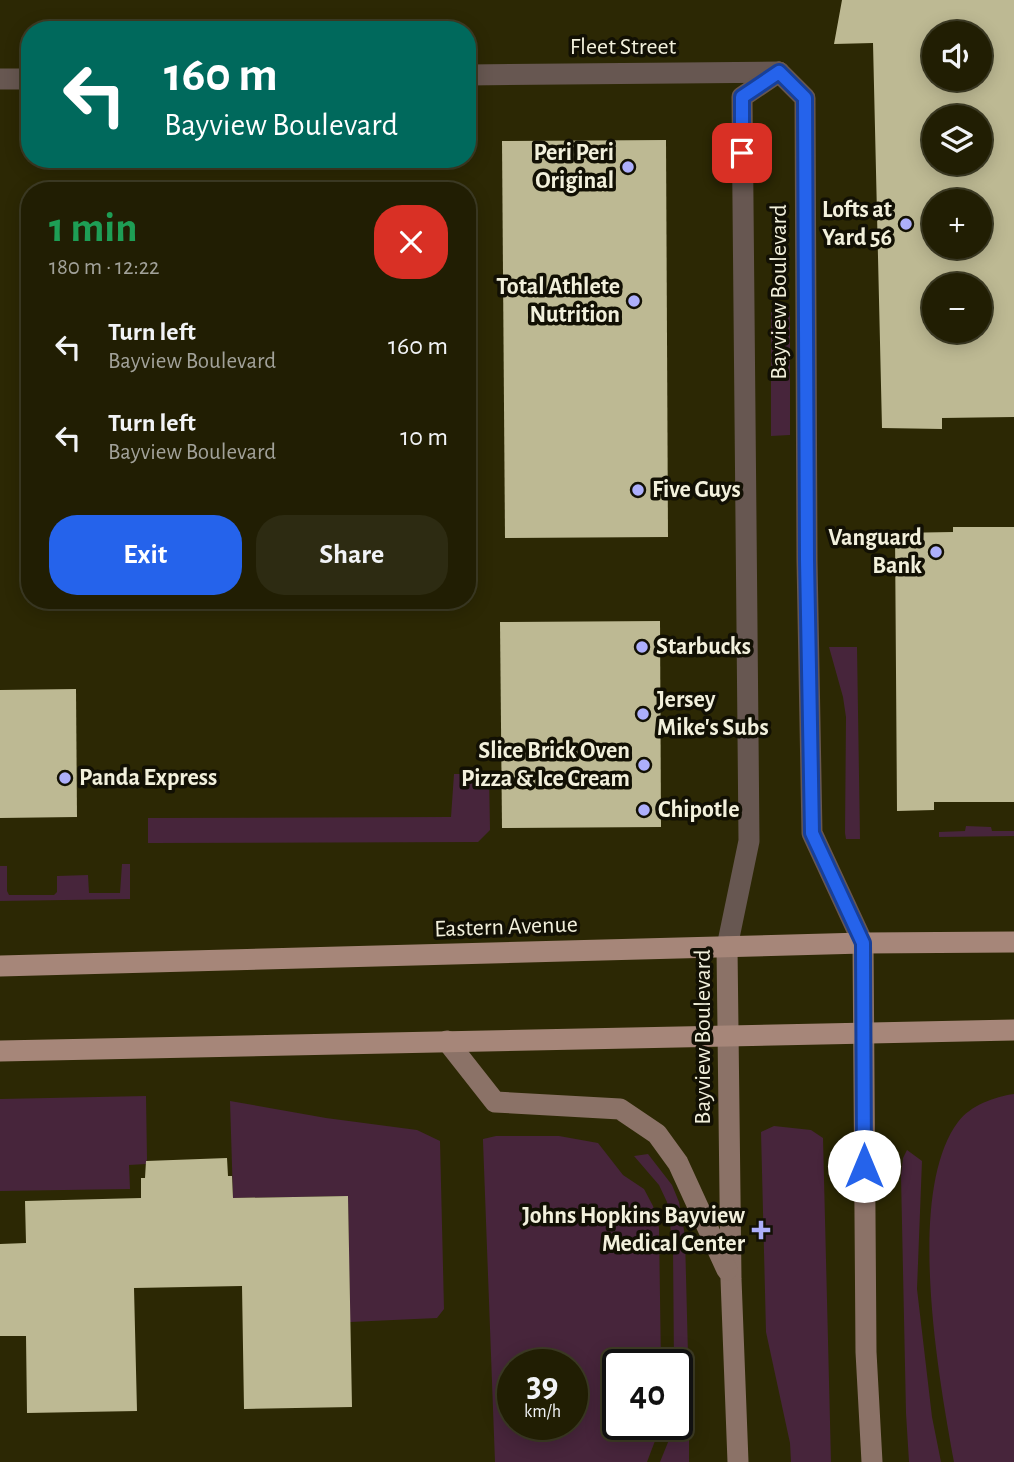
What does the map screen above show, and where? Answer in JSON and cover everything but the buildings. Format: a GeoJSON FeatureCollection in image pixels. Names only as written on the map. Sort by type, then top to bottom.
{"type":"FeatureCollection","features":[{"type":"Feature","properties":{"kind":"main road","name":"Eastern Avenue"},"geometry":{"type":"LineString","coordinates":[[0,966],[863,943],[1014,942]]}},
{"type":"Feature","properties":{"kind":"main road"},"geometry":{"type":"LineString","coordinates":[[0,1051],[863,1031],[1014,1030]]}},
{"type":"Feature","properties":{"kind":"street","name":"Fleet Street"},"geometry":{"type":"LineString","coordinates":[[476,75],[779,72]]}},
{"type":"Feature","properties":{"kind":"street","name":"Bayview Boulevard"},"geometry":{"type":"LineString","coordinates":[[738,1462],[731,1279],[727,947],[749,841],[742,97],[779,72],[805,98],[807,547],[812,833],[863,943],[866,1352],[872,1462]]}},
{"type":"Feature","properties":{"kind":"street"},"geometry":{"type":"LineString","coordinates":[[0,79],[21,79]]}},
{"type":"Feature","properties":{"kind":"street"},"geometry":{"type":"LineString","coordinates":[[447,1041],[495,1102],[620,1109],[657,1135],[678,1163],[731,1279]]}},
{"type":"Feature","properties":{"kind":"shaded area"},"geometry":{"type":"Polygon","coordinates":[[[771,312],[790,312],[790,435],[771,436],[771,312]]]}},
{"type":"Feature","properties":{"kind":"shaded area"},"geometry":{"type":"Polygon","coordinates":[[[829,647],[857,647],[860,839],[846,839],[845,833],[846,717],[829,647]]]}},
{"type":"Feature","properties":{"kind":"shaded area"},"geometry":{"type":"Polygon","coordinates":[[[454,774],[489,774],[490,830],[478,842],[148,843],[148,818],[451,817],[454,774]]]}},
{"type":"Feature","properties":{"kind":"shaded area"},"geometry":{"type":"Polygon","coordinates":[[[966,826],[991,827],[992,831],[1014,831],[1014,836],[939,837],[939,832],[965,831],[966,826]]]}},
{"type":"Feature","properties":{"kind":"shaded area"},"geometry":{"type":"Polygon","coordinates":[[[122,864],[130,864],[130,899],[0,901],[0,866],[7,866],[9,895],[54,895],[57,892],[57,876],[88,875],[89,893],[120,893],[122,864]]]}},
{"type":"Feature","properties":{"kind":"shaded area"},"geometry":{"type":"Polygon","coordinates":[[[1014,1094],[1014,1462],[954,1462],[941,1384],[931,1288],[929,1239],[933,1193],[942,1154],[958,1122],[969,1111],[983,1103],[1014,1094]]]}},
{"type":"Feature","properties":{"kind":"shaded area"},"geometry":{"type":"Polygon","coordinates":[[[146,1096],[147,1159],[146,1164],[129,1165],[130,1189],[0,1191],[0,1099],[146,1096]]]}},
{"type":"Feature","properties":{"kind":"shaded area"},"geometry":{"type":"Polygon","coordinates":[[[230,1101],[417,1130],[440,1141],[444,1309],[437,1318],[350,1322],[348,1196],[233,1198],[230,1101]]]}},
{"type":"Feature","properties":{"kind":"shaded area"},"geometry":{"type":"Polygon","coordinates":[[[774,1126],[811,1130],[823,1138],[831,1462],[791,1462],[790,1443],[766,1332],[761,1132],[774,1126]]]}},
{"type":"Feature","properties":{"kind":"shaded area"},"geometry":{"type":"Polygon","coordinates":[[[496,1136],[559,1136],[598,1143],[623,1175],[644,1189],[653,1206],[659,1228],[661,1349],[602,1349],[602,1440],[655,1440],[647,1462],[495,1462],[483,1139],[496,1136]]]}},
{"type":"Feature","properties":{"kind":"shaded area"},"geometry":{"type":"Polygon","coordinates":[[[907,1150],[922,1161],[917,1289],[932,1417],[941,1462],[909,1462],[901,1176],[907,1150]]]}},
{"type":"Feature","properties":{"kind":"shaded area"},"geometry":{"type":"Polygon","coordinates":[[[648,1154],[672,1185],[679,1202],[685,1236],[688,1349],[674,1349],[673,1247],[667,1202],[659,1185],[634,1156],[648,1154]]]}},
{"type":"Feature","properties":{"kind":"shaded area"},"geometry":{"type":"Polygon","coordinates":[[[669,1440],[689,1440],[689,1462],[660,1462],[669,1440]]]}},
{"type":"Feature","properties":{"kind":"place","name":"Peri Peri Original"},"geometry":{"type":"Point","coordinates":[628,167]}},
{"type":"Feature","properties":{"kind":"place","name":"Lofts at Yard 56"},"geometry":{"type":"Point","coordinates":[906,224]}},
{"type":"Feature","properties":{"kind":"place","name":"Total Athlete Nutrition"},"geometry":{"type":"Point","coordinates":[634,301]}},
{"type":"Feature","properties":{"kind":"place","name":"Five Guys"},"geometry":{"type":"Point","coordinates":[638,490]}},
{"type":"Feature","properties":{"kind":"place","name":"Vanguard Bank"},"geometry":{"type":"Point","coordinates":[936,552]}},
{"type":"Feature","properties":{"kind":"place","name":"Starbucks"},"geometry":{"type":"Point","coordinates":[642,647]}},
{"type":"Feature","properties":{"kind":"place","name":"Jersey Mike's Subs"},"geometry":{"type":"Point","coordinates":[643,714]}},
{"type":"Feature","properties":{"kind":"place","name":"Slice Brick Oven Pizza & Ice Cream"},"geometry":{"type":"Point","coordinates":[644,765]}},
{"type":"Feature","properties":{"kind":"place","name":"Panda Express"},"geometry":{"type":"Point","coordinates":[65,778]}},
{"type":"Feature","properties":{"kind":"place","name":"Chipotle"},"geometry":{"type":"Point","coordinates":[644,810]}},
{"type":"Feature","properties":{"kind":"place","name":"Johns Hopkins Bayview Medical Center"},"geometry":{"type":"Point","coordinates":[761,1230]}},
{"type":"Feature","properties":{"kind":"route"},"geometry":{"type":"LineString","coordinates":[[742,153],[742,97],[779,72],[805,98],[807,560],[812,833],[863,943],[864,1166]]}}]}
